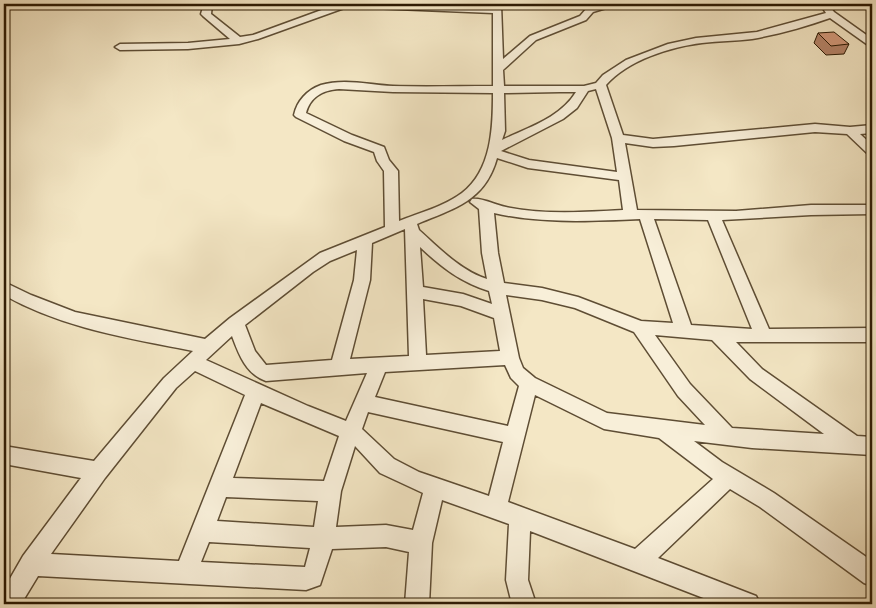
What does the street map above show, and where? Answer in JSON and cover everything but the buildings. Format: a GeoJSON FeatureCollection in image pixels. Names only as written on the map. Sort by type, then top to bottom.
{"type":"FeatureCollection","features":[{"type":"Feature","properties":{"kind":"street"},"geometry":{"type":"LineString","coordinates":[[208,4],[206,14],[210,20],[239,41]]}},
{"type":"Feature","properties":{"kind":"street"},"geometry":{"type":"LineString","coordinates":[[8,604],[31,564],[98,471],[170,383],[192,361],[236,323],[325,257],[392,230],[412,226],[467,196],[475,190],[486,175],[494,151],[498,131],[499,90],[497,7],[345,4],[255,38],[197,47],[120,47]]}},
{"type":"Feature","properties":{"kind":"street"},"geometry":{"type":"LineString","coordinates":[[498,69],[533,38],[583,18],[590,10],[608,4]]}},
{"type":"Feature","properties":{"kind":"street"},"geometry":{"type":"LineString","coordinates":[[659,4],[698,4]]}},
{"type":"Feature","properties":{"kind":"street"},"geometry":{"type":"LineString","coordinates":[[824,4],[832,14],[872,43]]}},
{"type":"Feature","properties":{"kind":"street"},"geometry":{"type":"LineString","coordinates":[[684,330],[625,177],[618,138],[600,86],[605,77],[626,65],[671,46],[696,41],[764,34],[801,25],[832,14]]}},
{"type":"Feature","properties":{"kind":"street"},"geometry":{"type":"LineString","coordinates":[[392,230],[391,171],[383,161],[380,150],[348,138],[300,115],[301,108],[314,93],[325,88],[337,87],[499,90],[584,89],[600,86]]}},
{"type":"Feature","properties":{"kind":"street"},"geometry":{"type":"LineString","coordinates":[[494,151],[559,117],[573,106],[584,89]]}},
{"type":"Feature","properties":{"kind":"street"},"geometry":{"type":"LineString","coordinates":[[618,138],[674,142],[815,128],[850,131],[872,129]]}},
{"type":"Feature","properties":{"kind":"street"},"geometry":{"type":"LineString","coordinates":[[850,131],[872,151]]}},
{"type":"Feature","properties":{"kind":"street"},"geometry":{"type":"LineString","coordinates":[[494,151],[513,160],[528,164],[625,177]]}},
{"type":"Feature","properties":{"kind":"street"},"geometry":{"type":"LineString","coordinates":[[467,196],[486,207],[514,213],[571,217],[638,214],[713,216],[872,209]]}},
{"type":"Feature","properties":{"kind":"street"},"geometry":{"type":"LineString","coordinates":[[486,207],[490,253],[510,358],[517,373],[529,383],[604,421],[623,425],[728,436],[863,445]]}},
{"type":"Feature","properties":{"kind":"street"},"geometry":{"type":"LineString","coordinates":[[713,216],[763,336]]}},
{"type":"Feature","properties":{"kind":"street"},"geometry":{"type":"LineString","coordinates":[[412,226],[443,260],[475,281],[497,288],[542,294],[578,303],[640,326],[744,336],[872,335]]}},
{"type":"Feature","properties":{"kind":"street"},"geometry":{"type":"LineString","coordinates":[[412,226],[418,362]]}},
{"type":"Feature","properties":{"kind":"street"},"geometry":{"type":"LineString","coordinates":[[339,367],[362,280],[365,240]]}},
{"type":"Feature","properties":{"kind":"street"},"geometry":{"type":"LineString","coordinates":[[4,288],[19,298],[60,313],[127,331],[208,347]]}},
{"type":"Feature","properties":{"kind":"street"},"geometry":{"type":"LineString","coordinates":[[415,292],[463,300],[502,314]]}},
{"type":"Feature","properties":{"kind":"street"},"geometry":{"type":"LineString","coordinates":[[236,323],[252,363],[257,370],[266,374],[339,367],[510,358]]}},
{"type":"Feature","properties":{"kind":"street"},"geometry":{"type":"LineString","coordinates":[[640,326],[684,390],[728,436]]}},
{"type":"Feature","properties":{"kind":"street"},"geometry":{"type":"LineString","coordinates":[[716,333],[756,374],[863,445]]}},
{"type":"Feature","properties":{"kind":"street"},"geometry":{"type":"LineString","coordinates":[[192,361],[256,392],[351,432],[387,466],[414,480],[496,507],[639,562],[712,597],[748,604]]}},
{"type":"Feature","properties":{"kind":"street"},"geometry":{"type":"LineString","coordinates":[[31,564],[306,579],[312,577],[323,538],[331,491],[351,432],[380,365]]}},
{"type":"Feature","properties":{"kind":"street"},"geometry":{"type":"LineString","coordinates":[[496,507],[529,383]]}},
{"type":"Feature","properties":{"kind":"street"},"geometry":{"type":"LineString","coordinates":[[186,573],[256,392]]}},
{"type":"Feature","properties":{"kind":"street"},"geometry":{"type":"LineString","coordinates":[[364,403],[515,436]]}},
{"type":"Feature","properties":{"kind":"street"},"geometry":{"type":"LineString","coordinates":[[664,430],[715,469],[767,500],[872,576]]}},
{"type":"Feature","properties":{"kind":"street"},"geometry":{"type":"LineString","coordinates":[[4,455],[98,471]]}},
{"type":"Feature","properties":{"kind":"street"},"geometry":{"type":"LineString","coordinates":[[639,562],[729,477]]}},
{"type":"Feature","properties":{"kind":"street"},"geometry":{"type":"LineString","coordinates":[[220,487],[331,491]]}},
{"type":"Feature","properties":{"kind":"street"},"geometry":{"type":"LineString","coordinates":[[417,604],[421,543],[435,488]]}},
{"type":"Feature","properties":{"kind":"street"},"geometry":{"type":"LineString","coordinates":[[520,516],[517,580],[524,604]]}},
{"type":"Feature","properties":{"kind":"street"},"geometry":{"type":"LineString","coordinates":[[202,531],[323,538],[386,536],[421,543]]}}]}
